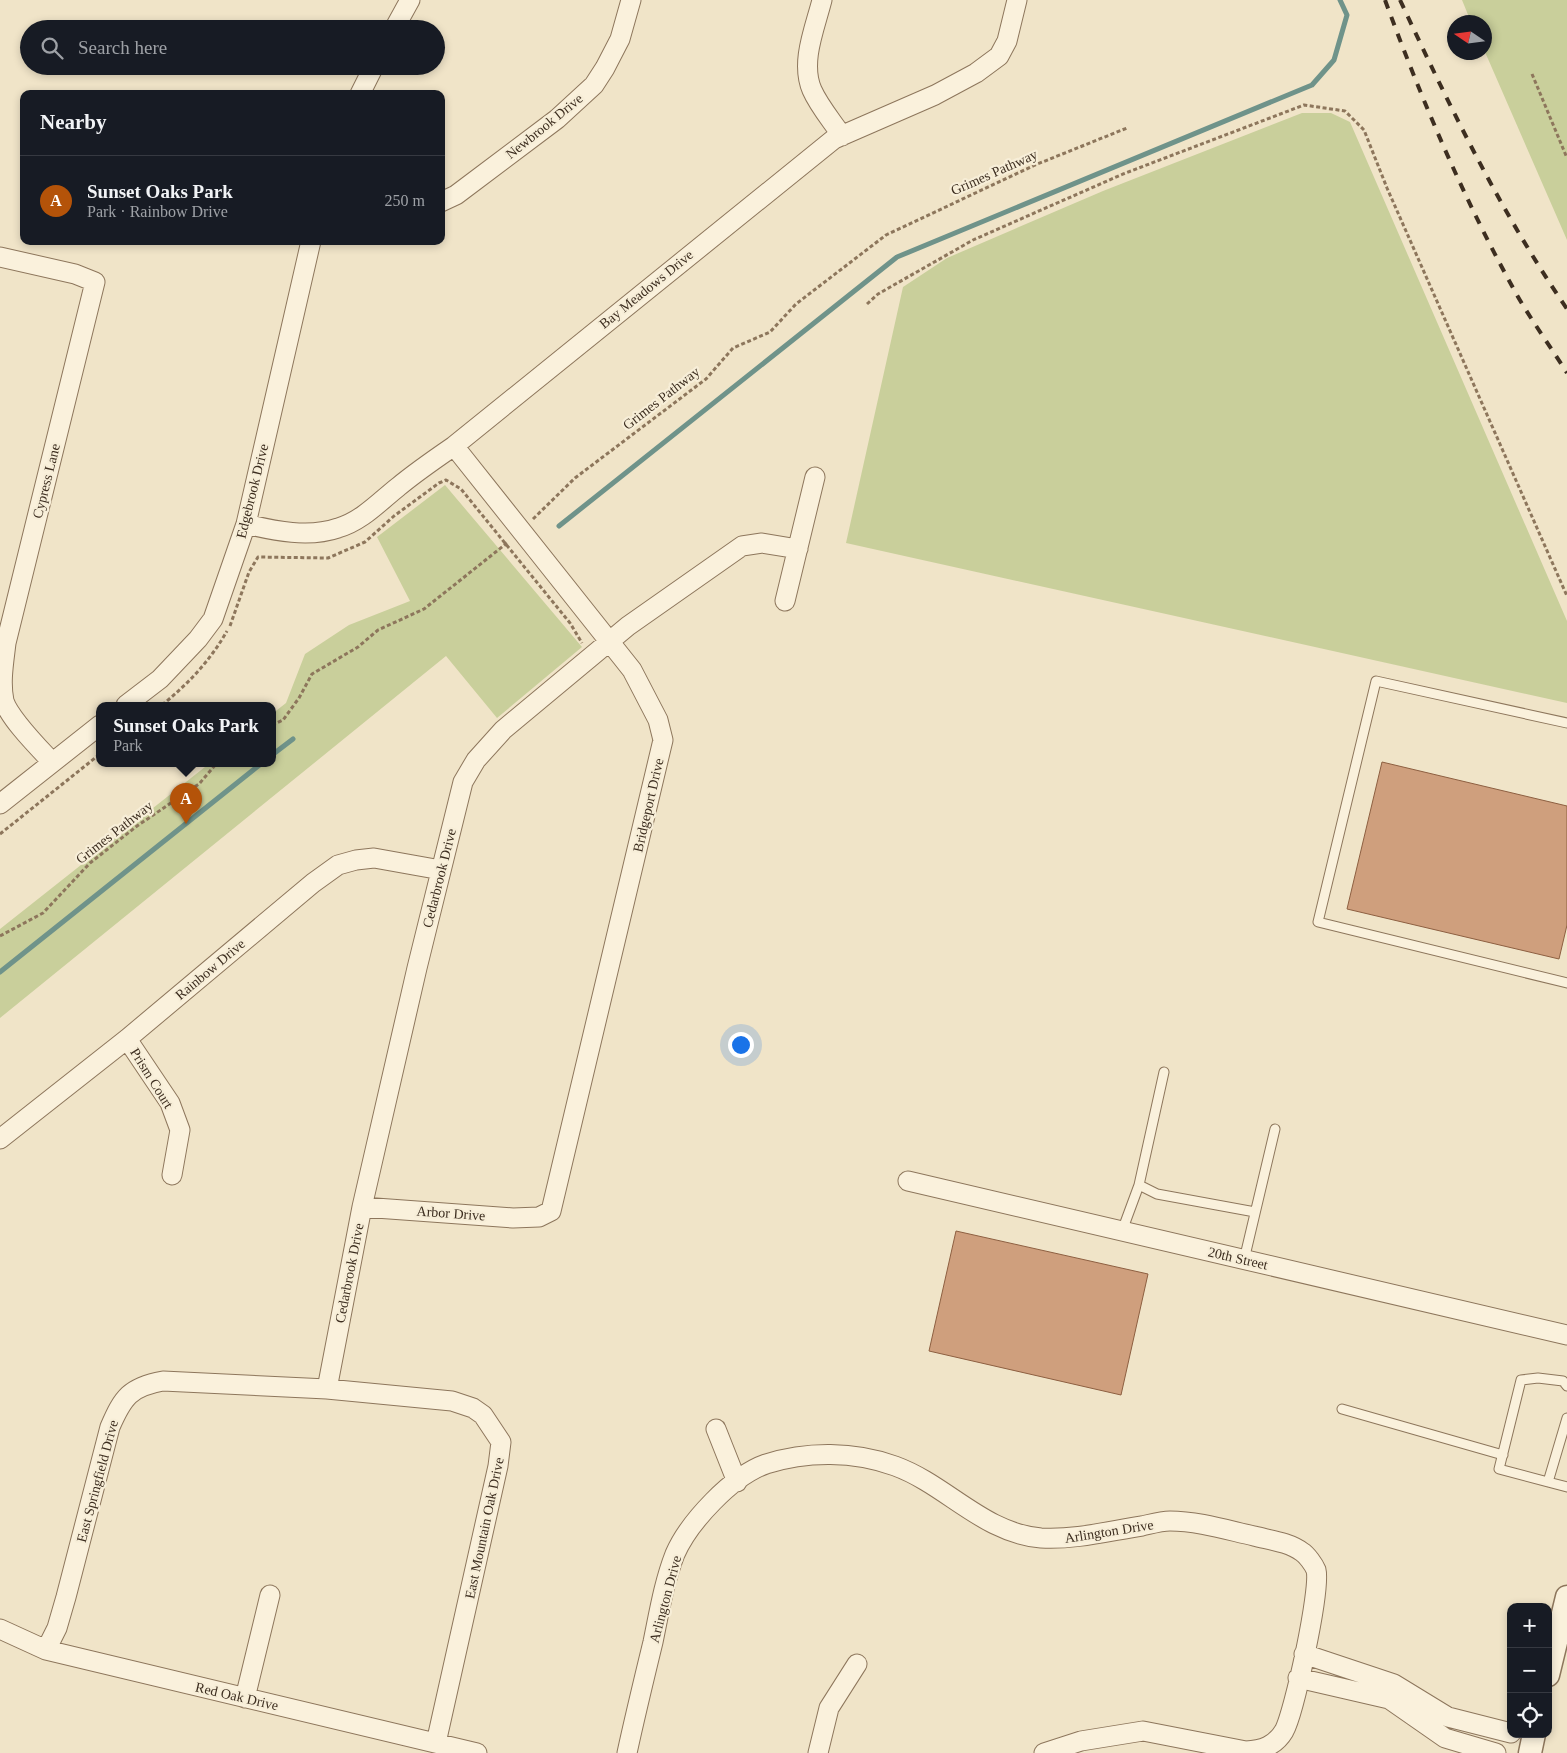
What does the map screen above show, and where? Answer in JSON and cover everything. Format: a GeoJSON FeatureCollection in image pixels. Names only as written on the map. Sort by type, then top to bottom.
{"type":"FeatureCollection","features":[{"type":"Feature","properties":{"kind":"street"},"geometry":{"type":"LineString","coordinates":[[399,20],[410,0]]}},
{"type":"Feature","properties":{"kind":"street","name":"Newbrook Drive"},"geometry":{"type":"LineString","coordinates":[[445,200],[456,195],[557,119],[594,85],[620,38],[631,0]]}},
{"type":"Feature","properties":{"kind":"street"},"geometry":{"type":"LineString","coordinates":[[822,0],[809,52],[808,68],[812,90],[842,136]]}},
{"type":"Feature","properties":{"kind":"street","name":"Bay Meadows Drive"},"geometry":{"type":"LineString","coordinates":[[246,524],[274,530],[311,533],[337,529],[359,519],[399,486],[454,446],[688,254],[834,139],[935,95],[976,73],[999,56],[1007,41],[1017,0]]}},
{"type":"Feature","properties":{"kind":"street"},"geometry":{"type":"LineString","coordinates":[[362,90],[370,75]]}},
{"type":"Feature","properties":{"kind":"street","name":"Edgebrook Drive"},"geometry":{"type":"LineString","coordinates":[[130,702],[160,679],[198,639],[213,619],[246,524],[310,245]]}},
{"type":"Feature","properties":{"kind":"street","name":"Cypress Lane"},"geometry":{"type":"LineString","coordinates":[[0,257],[75,274],[95,282],[6,642],[2,673],[4,701],[26,733],[52,762]]}},
{"type":"Feature","properties":{"kind":"street","name":"Bridgeport Drive"},"geometry":{"type":"LineString","coordinates":[[454,446],[632,670],[658,720],[663,740],[551,1211],[539,1217]]}},
{"type":"Feature","properties":{"kind":"street"},"geometry":{"type":"LineString","coordinates":[[785,601],[814,477]]}},
{"type":"Feature","properties":{"kind":"street","name":"Cedarbrook Drive"},"geometry":{"type":"LineString","coordinates":[[327,1389],[362,1206],[463,782],[476,760],[503,730],[628,626],[742,546],[762,543],[798,549]]}},
{"type":"Feature","properties":{"kind":"street"},"geometry":{"type":"LineString","coordinates":[[0,804],[96,728]]}},
{"type":"Feature","properties":{"kind":"street","name":"Rainbow Drive"},"geometry":{"type":"LineString","coordinates":[[0,1140],[127,1039],[313,883],[338,865],[374,858],[441,870]]}},
{"type":"Feature","properties":{"kind":"street","name":"Prism Court"},"geometry":{"type":"LineString","coordinates":[[127,1039],[170,1104],[180,1130],[172,1175]]}},
{"type":"Feature","properties":{"kind":"street","name":"20th Street"},"geometry":{"type":"LineString","coordinates":[[908,1181],[1567,1335]]}},
{"type":"Feature","properties":{"kind":"street","name":"Arbor Drive"},"geometry":{"type":"LineString","coordinates":[[362,1206],[513,1218],[539,1217]]}},
{"type":"Feature","properties":{"kind":"street","name":"East Springfield Drive"},"geometry":{"type":"LineString","coordinates":[[46,1650],[57,1628],[66,1597],[110,1427],[119,1406],[130,1392],[142,1385],[163,1380],[327,1389]]}},
{"type":"Feature","properties":{"kind":"street","name":"East Mountain Oak Drive"},"geometry":{"type":"LineString","coordinates":[[327,1389],[452,1400],[473,1408],[483,1415],[501,1442],[498,1466],[436,1743]]}},
{"type":"Feature","properties":{"kind":"street"},"geometry":{"type":"LineString","coordinates":[[716,1429],[737,1482]]}},
{"type":"Feature","properties":{"kind":"street","name":"Arlington Drive"},"geometry":{"type":"LineString","coordinates":[[627,1753],[663,1596],[676,1554],[695,1522],[737,1482],[764,1465],[806,1456],[830,1454],[874,1460],[896,1466],[915,1475],[986,1522],[1034,1537],[1061,1539],[1170,1521],[1213,1527],[1284,1543],[1303,1552],[1316,1569],[1316,1598],[1304,1654],[1285,1729],[1274,1743],[1261,1750],[1246,1751],[1144,1731],[1081,1741],[1044,1753]]}},
{"type":"Feature","properties":{"kind":"street"},"geometry":{"type":"LineString","coordinates":[[245,1698],[270,1595]]}},
{"type":"Feature","properties":{"kind":"street"},"geometry":{"type":"LineString","coordinates":[[1552,1664],[1563,1632],[1567,1597]]}},
{"type":"Feature","properties":{"kind":"street","name":"Red Oak Drive"},"geometry":{"type":"LineString","coordinates":[[0,1629],[46,1650],[477,1753]]}},
{"type":"Feature","properties":{"kind":"street"},"geometry":{"type":"LineString","coordinates":[[1304,1654],[1394,1684],[1448,1717],[1524,1739]]}},
{"type":"Feature","properties":{"kind":"street"},"geometry":{"type":"LineString","coordinates":[[818,1753],[829,1708],[857,1664]]}},
{"type":"Feature","properties":{"kind":"street"},"geometry":{"type":"LineString","coordinates":[[1298,1678],[1389,1700],[1445,1738],[1496,1753]]}},
{"type":"Feature","properties":{"kind":"lane"},"geometry":{"type":"LineString","coordinates":[[1567,723],[1376,681],[1318,922],[1567,983]]}},
{"type":"Feature","properties":{"kind":"lane"},"geometry":{"type":"LineString","coordinates":[[1122,1231],[1139,1185],[1164,1072]]}},
{"type":"Feature","properties":{"kind":"lane"},"geometry":{"type":"LineString","coordinates":[[1244,1260],[1275,1129]]}},
{"type":"Feature","properties":{"kind":"lane"},"geometry":{"type":"LineString","coordinates":[[1139,1185],[1157,1194],[1255,1212]]}},
{"type":"Feature","properties":{"kind":"lane"},"geometry":{"type":"LineString","coordinates":[[1567,1386],[1563,1381],[1538,1378],[1520,1380],[1499,1469],[1567,1487]]}},
{"type":"Feature","properties":{"kind":"lane"},"geometry":{"type":"LineString","coordinates":[[1342,1408],[1502,1455]]}},
{"type":"Feature","properties":{"kind":"lane"},"geometry":{"type":"LineString","coordinates":[[1548,1482],[1567,1418]]}},
{"type":"Feature","properties":{"kind":"path"},"geometry":{"type":"LineString","coordinates":[[1532,74],[1567,158]]}},
{"type":"Feature","properties":{"kind":"path"},"geometry":{"type":"LineString","coordinates":[[867,304],[878,294],[973,240],[1123,174],[1304,106],[1345,111],[1364,130],[1402,224],[1567,596]]}},
{"type":"Feature","properties":{"kind":"path","name":"Grimes Pathway"},"geometry":{"type":"LineString","coordinates":[[276,724],[283,720],[299,698],[312,674],[358,647],[378,630],[424,609],[522,533],[536,514],[574,478],[706,379],[733,348],[770,332],[796,304],[886,235],[1035,165],[1127,128]]}},
{"type":"Feature","properties":{"kind":"path"},"geometry":{"type":"LineString","coordinates":[[166,702],[189,683],[216,649],[235,618],[250,572],[258,558],[328,558],[365,542],[394,516],[439,483],[446,480],[461,489],[570,622],[582,643],[579,651]]}},
{"type":"Feature","properties":{"kind":"path"},"geometry":{"type":"LineString","coordinates":[[0,834],[96,757]]}},
{"type":"Feature","properties":{"kind":"path","name":"Grimes Pathway"},"geometry":{"type":"LineString","coordinates":[[0,936],[43,913],[90,863],[137,826],[199,784],[214,767]]}},
{"type":"Feature","properties":{"kind":"green space"},"geometry":{"type":"Polygon","coordinates":[[[1462,0],[1567,0],[1567,240],[1488,60],[1492,60],[1492,15],[1468,15],[1462,0]]]}},
{"type":"Feature","properties":{"kind":"green space"},"geometry":{"type":"Polygon","coordinates":[[[1302,113],[1331,113],[1350,122],[1567,621],[1567,703],[846,543],[903,287],[947,258],[1103,191],[1302,113]]]}},
{"type":"Feature","properties":{"kind":"green space"},"geometry":{"type":"Polygon","coordinates":[[[445,485],[582,647],[497,718],[446,656],[0,1018],[0,929],[205,767],[276,767],[276,711],[286,703],[305,654],[349,625],[410,601],[377,537],[445,485]]]}},
{"type":"Feature","properties":{"kind":"building"},"geometry":{"type":"Polygon","coordinates":[[[1382,762],[1567,806],[1567,925],[1559,959],[1347,909],[1382,762]]]}},
{"type":"Feature","properties":{"kind":"building"},"geometry":{"type":"Polygon","coordinates":[[[956,1231],[1148,1274],[1121,1395],[929,1351],[956,1231]]]}},
{"type":"Feature","properties":{"kind":"waterway"},"geometry":{"type":"LineString","coordinates":[[559,526],[897,257],[1312,85],[1334,60],[1347,15],[1340,0]]}},
{"type":"Feature","properties":{"kind":"waterway"},"geometry":{"type":"LineString","coordinates":[[276,752],[293,739]]}},
{"type":"Feature","properties":{"kind":"waterway"},"geometry":{"type":"LineString","coordinates":[[0,972],[257,767]]}},
{"type":"Feature","properties":{"kind":"railway"},"geometry":{"type":"LineString","coordinates":[[1385,0],[1428,110],[1476,217],[1518,297],[1567,373]]}},
{"type":"Feature","properties":{"kind":"railway"},"geometry":{"type":"LineString","coordinates":[[1400,0],[1477,158],[1519,234],[1567,309]]}},
{"type":"Feature","properties":{"kind":"place","name":"Sunset Oaks Park"},"geometry":{"type":"Point","coordinates":[186,824]}}]}
